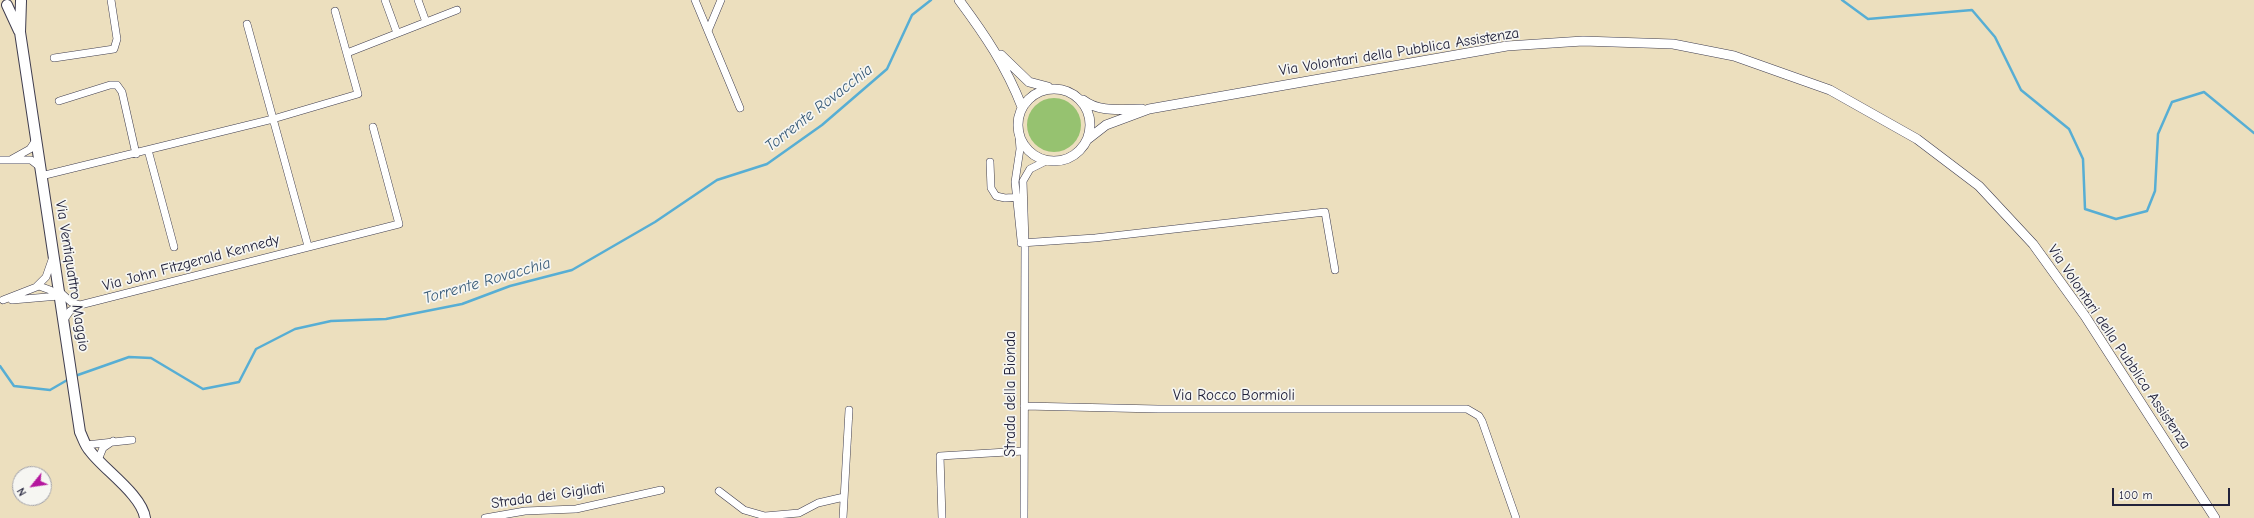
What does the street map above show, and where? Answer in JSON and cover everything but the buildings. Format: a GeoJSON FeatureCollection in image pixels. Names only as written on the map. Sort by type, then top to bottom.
{"type":"FeatureCollection","features":[{"type":"Feature","properties":{"kind":"main road"},"geometry":{"type":"LineString","coordinates":[[4,3],[15,5],[22,1]]}},
{"type":"Feature","properties":{"kind":"main road"},"geometry":{"type":"LineString","coordinates":[[20,32],[22,1]]}},
{"type":"Feature","properties":{"kind":"main road"},"geometry":{"type":"LineString","coordinates":[[4,3],[20,32]]}},
{"type":"Feature","properties":{"kind":"main road","name":"Via Ventiquattro Maggio"},"geometry":{"type":"LineString","coordinates":[[20,32],[80,432],[86,445],[98,460],[126,488],[138,505],[142,508],[145,518]]}},
{"type":"Feature","properties":{"kind":"main road"},"geometry":{"type":"LineString","coordinates":[[137,518],[138,505]]}},
{"type":"Feature","properties":{"kind":"street"},"geometry":{"type":"LineString","coordinates":[[54,58],[114,49],[117,40],[111,0]]}},
{"type":"Feature","properties":{"kind":"street"},"geometry":{"type":"LineString","coordinates":[[385,0],[397,33]]}},
{"type":"Feature","properties":{"kind":"street"},"geometry":{"type":"LineString","coordinates":[[418,0],[426,22]]}},
{"type":"Feature","properties":{"kind":"street"},"geometry":{"type":"LineString","coordinates":[[695,0],[740,108]]}},
{"type":"Feature","properties":{"kind":"street"},"geometry":{"type":"LineString","coordinates":[[708,32],[721,0]]}},
{"type":"Feature","properties":{"kind":"street"},"geometry":{"type":"LineString","coordinates":[[959,0],[993,47],[1013,82],[1022,107]]}},
{"type":"Feature","properties":{"kind":"street"},"geometry":{"type":"LineString","coordinates":[[347,54],[457,10]]}},
{"type":"Feature","properties":{"kind":"street"},"geometry":{"type":"LineString","coordinates":[[0,160],[31,160],[41,171],[136,154],[274,119],[358,94],[335,11]]}},
{"type":"Feature","properties":{"kind":"street"},"geometry":{"type":"LineString","coordinates":[[247,24],[308,246]]}},
{"type":"Feature","properties":{"kind":"street","name":"Via Volontari della Pubblica Assistenza"},"geometry":{"type":"LineString","coordinates":[[1080,98],[1088,104],[1105,110],[1149,109],[1508,46],[1582,41],[1673,44],[1734,56],[1830,90],[1917,139],[1966,176],[1979,186],[2033,244],[2085,316],[2215,518]]}},
{"type":"Feature","properties":{"kind":"street"},"geometry":{"type":"LineString","coordinates":[[993,47],[1029,82],[1065,90],[1080,98],[1087,107],[1091,128],[1088,139],[1076,155],[1067,160],[1046,161],[1030,152],[1019,136],[1018,121],[1022,107],[1030,97],[1041,90],[1053,88]]}},
{"type":"Feature","properties":{"kind":"street"},"geometry":{"type":"LineString","coordinates":[[59,101],[117,84],[122,92],[136,154]]}},
{"type":"Feature","properties":{"kind":"street","name":"Via Volontari della Pubblica Assistenza"},"geometry":{"type":"LineString","coordinates":[[1088,139],[1106,125],[1149,109]]}},
{"type":"Feature","properties":{"kind":"street","name":"Via John Fitzgerald Kennedy"},"geometry":{"type":"LineString","coordinates":[[63,321],[70,311],[80,305],[399,224],[373,127]]}},
{"type":"Feature","properties":{"kind":"street","name":"Strada della Bionda"},"geometry":{"type":"LineString","coordinates":[[1019,136],[1020,149],[1015,182],[1020,197]]}},
{"type":"Feature","properties":{"kind":"street"},"geometry":{"type":"LineString","coordinates":[[8,160],[22,155],[36,140]]}},
{"type":"Feature","properties":{"kind":"street"},"geometry":{"type":"LineString","coordinates":[[148,150],[174,247]]}},
{"type":"Feature","properties":{"kind":"street","name":"Strada della Bionda"},"geometry":{"type":"LineString","coordinates":[[1024,518],[1024,270],[1020,197],[1023,181],[1027,173],[1037,164],[1046,161]]}},
{"type":"Feature","properties":{"kind":"street"},"geometry":{"type":"LineString","coordinates":[[990,162],[991,188],[994,194],[1000,198],[1020,197]]}},
{"type":"Feature","properties":{"kind":"street"},"geometry":{"type":"LineString","coordinates":[[1023,243],[1095,238],[1325,212],[1335,270]]}},
{"type":"Feature","properties":{"kind":"street"},"geometry":{"type":"LineString","coordinates":[[36,288],[46,277],[53,255]]}},
{"type":"Feature","properties":{"kind":"street"},"geometry":{"type":"LineString","coordinates":[[2,300],[36,288],[44,287],[71,302],[80,305]]}},
{"type":"Feature","properties":{"kind":"street"},"geometry":{"type":"LineString","coordinates":[[2,300],[59,294]]}},
{"type":"Feature","properties":{"kind":"street","name":"Via Rocco Bormioli"},"geometry":{"type":"LineString","coordinates":[[1024,406],[1158,409],[1467,410],[1478,416],[1482,421],[1516,518]]}},
{"type":"Feature","properties":{"kind":"street"},"geometry":{"type":"LineString","coordinates":[[843,518],[849,410]]}},
{"type":"Feature","properties":{"kind":"street"},"geometry":{"type":"LineString","coordinates":[[86,445],[132,440]]}},
{"type":"Feature","properties":{"kind":"street"},"geometry":{"type":"LineString","coordinates":[[98,460],[103,448],[113,441]]}},
{"type":"Feature","properties":{"kind":"street"},"geometry":{"type":"LineString","coordinates":[[942,518],[940,456],[1024,451]]}},
{"type":"Feature","properties":{"kind":"street","name":"Strada dei Gigliati"},"geometry":{"type":"LineString","coordinates":[[485,518],[525,511],[576,509],[661,490]]}},
{"type":"Feature","properties":{"kind":"street"},"geometry":{"type":"LineString","coordinates":[[719,491],[744,510],[765,516],[799,513],[818,503],[844,498]]}},
{"type":"Feature","properties":{"kind":"green space"},"geometry":{"type":"Polygon","coordinates":[[[1049,98],[1059,98],[1069,102],[1077,110],[1081,120],[1081,130],[1077,140],[1069,148],[1059,152],[1049,152],[1039,148],[1031,140],[1027,130],[1027,120],[1031,110],[1039,102],[1049,98]]]}},
{"type":"Feature","properties":{"kind":"waterway","name":"Torrente Rovacchia"},"geometry":{"type":"LineString","coordinates":[[75,376],[129,357],[151,358],[203,389],[239,382],[256,349],[295,329],[331,321],[386,319],[462,304],[510,286],[572,270],[655,222],[717,180],[767,164],[822,125],[887,69],[912,15],[931,0]]}},
{"type":"Feature","properties":{"kind":"waterway","name":"Torrente Rovacchia"},"geometry":{"type":"LineString","coordinates":[[1842,0],[1868,19],[1972,10],[1995,37],[2021,90],[2069,129],[2083,159],[2085,209],[2116,219],[2147,211],[2155,191],[2158,134],[2172,102],[2204,92],[2254,133]]}},
{"type":"Feature","properties":{"kind":"waterway","name":"Torrente Rovacchia"},"geometry":{"type":"LineString","coordinates":[[0,366],[14,386],[50,390],[69,379]]}}]}
